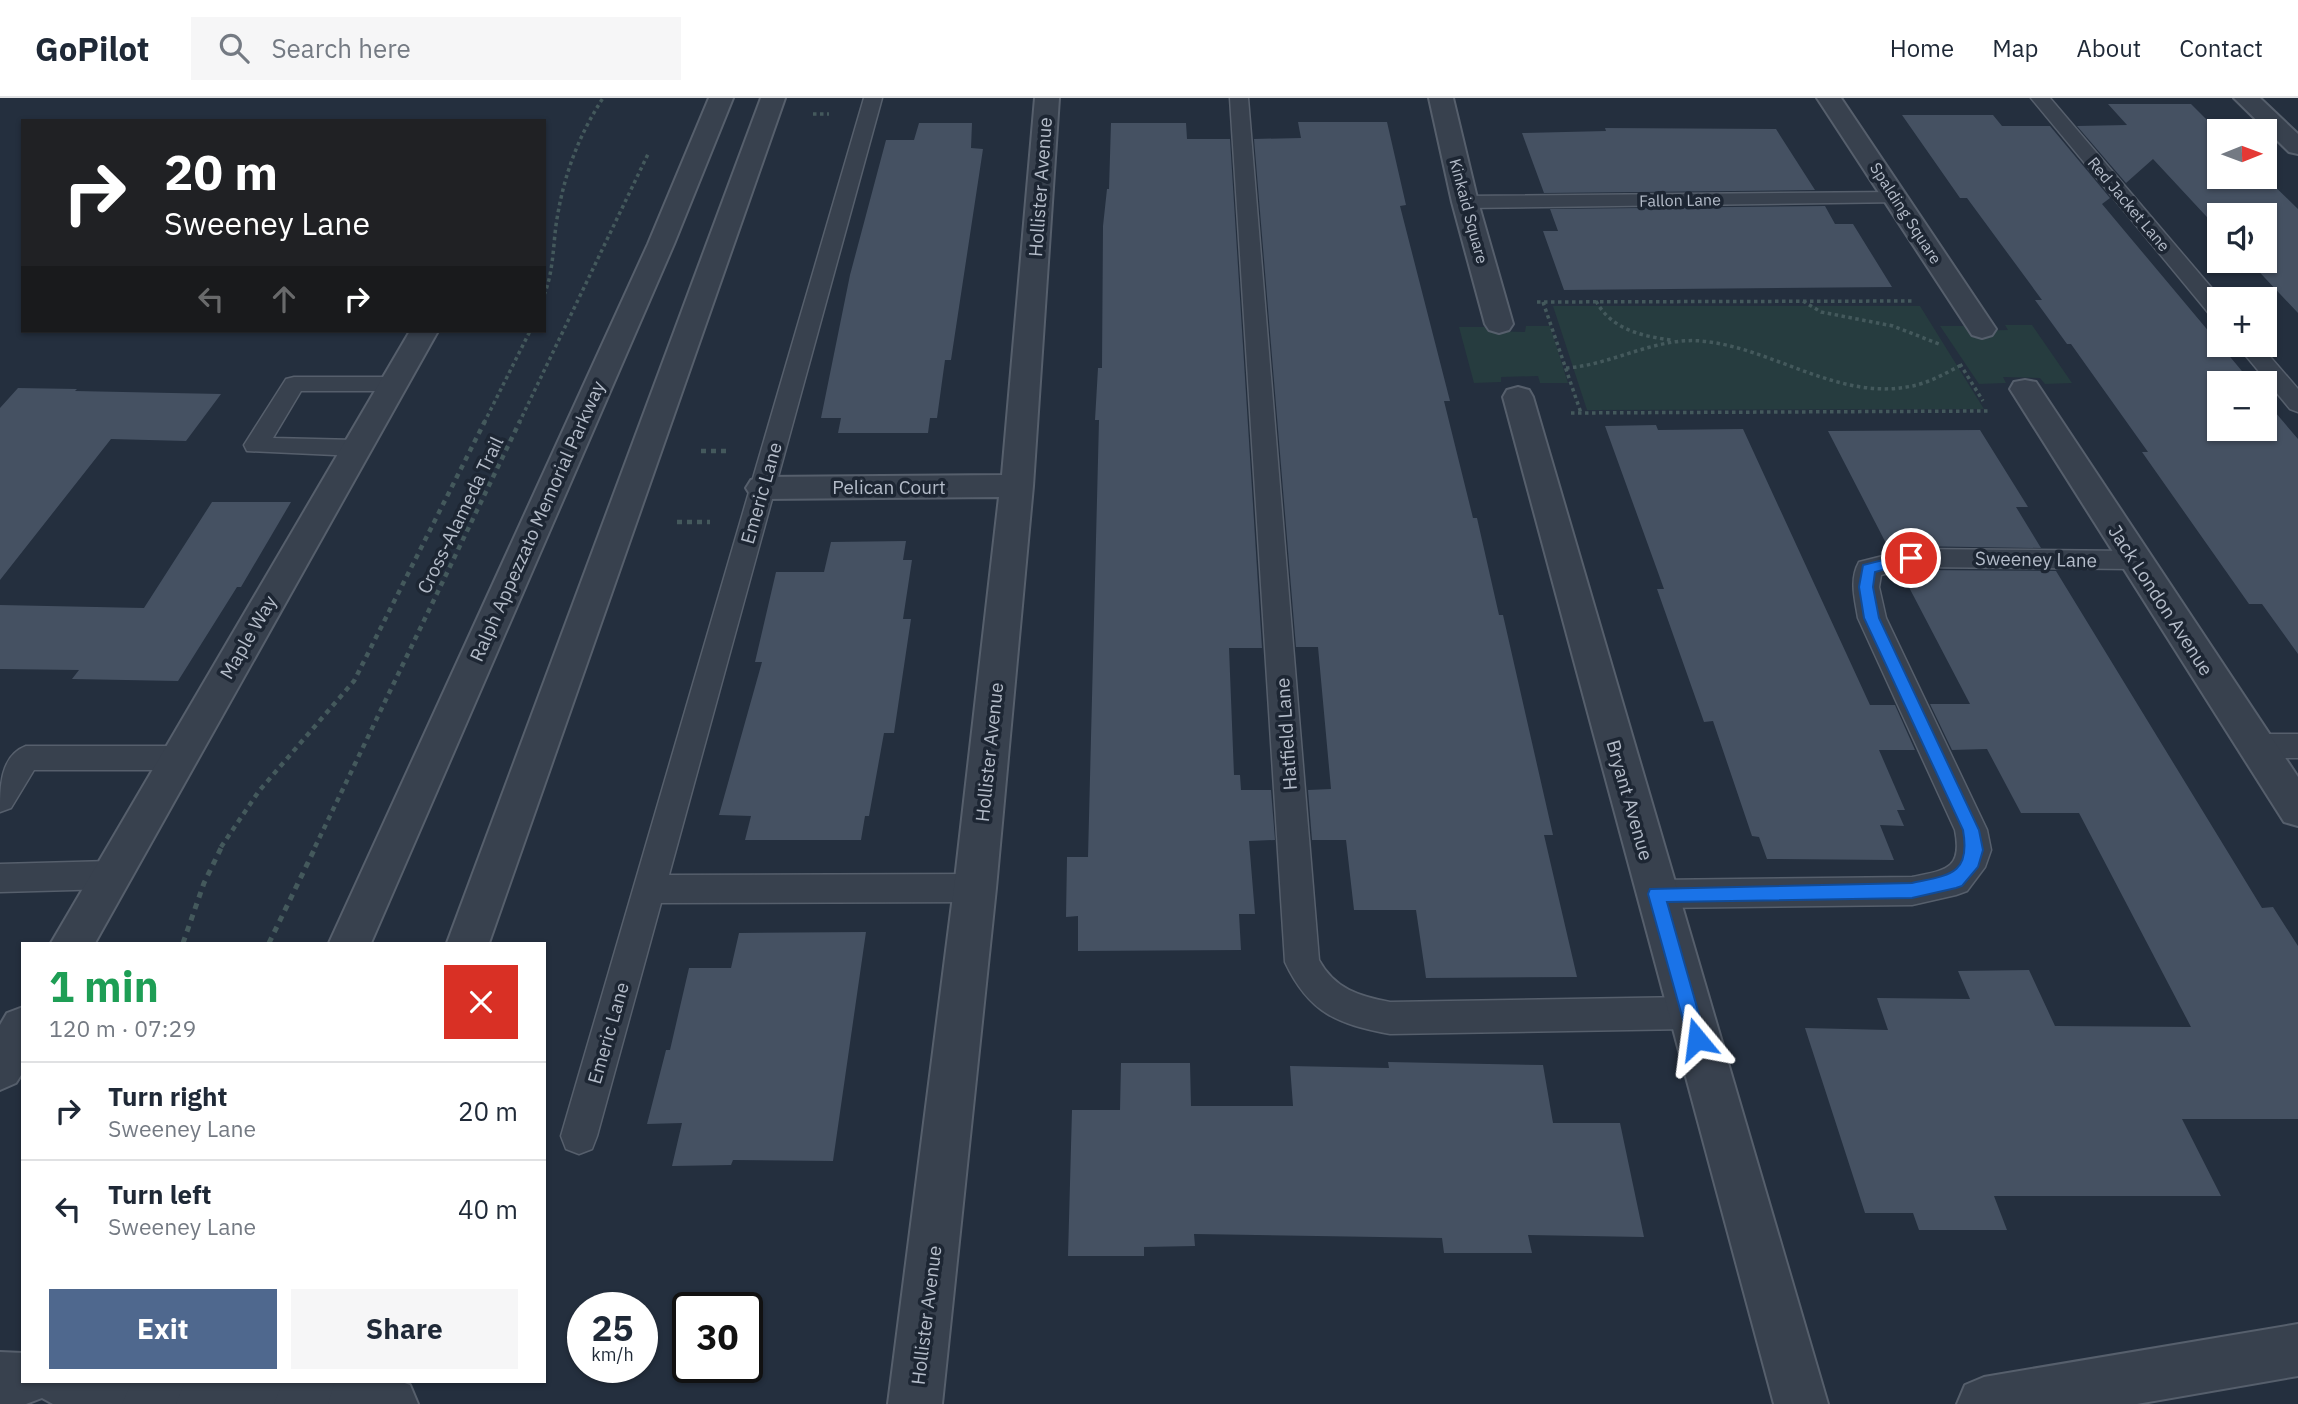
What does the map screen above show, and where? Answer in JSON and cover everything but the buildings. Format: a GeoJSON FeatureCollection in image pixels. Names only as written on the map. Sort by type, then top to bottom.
{"type":"FeatureCollection","features":[{"type":"Feature","properties":{"kind":"street","name":"Ralph Appezzato Memorial Parkway"},"geometry":{"type":"LineString","coordinates":[[350,942],[661,244],[721,98]]}},
{"type":"Feature","properties":{"kind":"street"},"geometry":{"type":"LineString","coordinates":[[468,942],[773,98]]}},
{"type":"Feature","properties":{"kind":"street"},"geometry":{"type":"LineString","coordinates":[[718,245],[749,229],[794,98]]}},
{"type":"Feature","properties":{"kind":"street","name":"Hollister Avenue"},"geometry":{"type":"LineString","coordinates":[[915,1404],[975,888],[1017,486],[1047,98]]}},
{"type":"Feature","properties":{"kind":"street","name":"Kinkaid Square"},"geometry":{"type":"LineString","coordinates":[[1441,98],[1465,202],[1496,313]]}},
{"type":"Feature","properties":{"kind":"street","name":"Spalding Square"},"geometry":{"type":"LineString","coordinates":[[1829,98],[1982,329]]}},
{"type":"Feature","properties":{"kind":"street"},"geometry":{"type":"LineString","coordinates":[[2246,98],[2298,147]]}},
{"type":"Feature","properties":{"kind":"street","name":"Maple Way"},"geometry":{"type":"LineString","coordinates":[[73,942],[423,333]]}},
{"type":"Feature","properties":{"kind":"street","name":"Jack London Avenue"},"geometry":{"type":"LineString","coordinates":[[2032,400],[2298,810]]}},
{"type":"Feature","properties":{"kind":"street","name":"Bryant Avenue"},"geometry":{"type":"LineString","coordinates":[[1520,405],[1801,1404]]}},
{"type":"Feature","properties":{"kind":"street","name":"Pelican Court"},"geometry":{"type":"LineString","coordinates":[[762,488],[1017,486]]}},
{"type":"Feature","properties":{"kind":"street"},"geometry":{"type":"LineString","coordinates":[[0,1068],[21,1031]]}},
{"type":"Feature","properties":{"kind":"street"},"geometry":{"type":"LineString","coordinates":[[1984,1404],[2298,1350]]}},
{"type":"Feature","properties":{"kind":"street"},"geometry":{"type":"LineString","coordinates":[[0,1378],[21,1379]]}},
{"type":"Feature","properties":{"kind":"street"},"geometry":{"type":"LineString","coordinates":[[80,1383],[155,1391],[304,1393],[391,1404]]}},
{"type":"Feature","properties":{"kind":"lane","name":"Emeric Lane"},"geometry":{"type":"LineString","coordinates":[[579,1136],[873,98]]}},
{"type":"Feature","properties":{"kind":"lane","name":"Hatfield Lane"},"geometry":{"type":"LineString","coordinates":[[1238,98],[1302,962],[1313,985],[1347,1010],[1390,1018],[1689,1013]]}},
{"type":"Feature","properties":{"kind":"lane","name":"Red Jacket Lane"},"geometry":{"type":"LineString","coordinates":[[2040,98],[2207,297]]}},
{"type":"Feature","properties":{"kind":"lane","name":"Fallon Lane"},"geometry":{"type":"LineString","coordinates":[[1465,202],[1896,198]]}},
{"type":"Feature","properties":{"kind":"lane"},"geometry":{"type":"LineString","coordinates":[[2258,357],[2298,404]]}},
{"type":"Feature","properties":{"kind":"lane"},"geometry":{"type":"LineString","coordinates":[[356,448],[256,445],[294,384],[393,384]]}},
{"type":"Feature","properties":{"kind":"lane","name":"Sweeney Lane"},"geometry":{"type":"LineString","coordinates":[[1656,894],[1912,891],[1956,881],[1969,867],[1975,850],[1971,830],[1872,618],[1866,587],[1868,569],[1911,558],[2134,560]]}},
{"type":"Feature","properties":{"kind":"lane"},"geometry":{"type":"LineString","coordinates":[[2256,746],[2298,746]]}},
{"type":"Feature","properties":{"kind":"lane"},"geometry":{"type":"LineString","coordinates":[[0,799],[26,758],[178,758]]}},
{"type":"Feature","properties":{"kind":"lane"},"geometry":{"type":"LineString","coordinates":[[0,878],[110,875]]}},
{"type":"Feature","properties":{"kind":"lane"},"geometry":{"type":"LineString","coordinates":[[649,889],[975,888]]}},
{"type":"Feature","properties":{"kind":"path"},"geometry":{"type":"LineString","coordinates":[[546,290],[566,167],[588,118],[603,98]]}},
{"type":"Feature","properties":{"kind":"path","name":"Cross-Alameda Trail"},"geometry":{"type":"LineString","coordinates":[[269,942],[651,148]]}},
{"type":"Feature","properties":{"kind":"path"},"geometry":{"type":"LineString","coordinates":[[1496,313],[1544,302],[1963,300]]}},
{"type":"Feature","properties":{"kind":"path"},"geometry":{"type":"LineString","coordinates":[[1596,301],[1600,312],[1618,325],[1646,335],[1722,344],[1824,379],[1877,387],[1924,383],[1961,365]]}},
{"type":"Feature","properties":{"kind":"path"},"geometry":{"type":"LineString","coordinates":[[1803,301],[1808,306],[1832,314],[1892,326],[1950,348]]}},
{"type":"Feature","properties":{"kind":"path"},"geometry":{"type":"LineString","coordinates":[[1544,302],[1581,413]]}},
{"type":"Feature","properties":{"kind":"path","name":"Cross-Alameda Trail"},"geometry":{"type":"LineString","coordinates":[[183,942],[208,869],[257,792],[321,723],[354,681],[529,333]]}},
{"type":"Feature","properties":{"kind":"path"},"geometry":{"type":"LineString","coordinates":[[1566,368],[1586,368],[1675,340]]}},
{"type":"Feature","properties":{"kind":"path"},"geometry":{"type":"LineString","coordinates":[[1520,405],[1581,413],[2032,400]]}},
{"type":"Feature","properties":{"kind":"green space"},"geometry":{"type":"Polygon","coordinates":[[[1553,306],[1920,306],[1984,409],[1587,410],[1553,306]]]}},
{"type":"Feature","properties":{"kind":"green space"},"geometry":{"type":"Polygon","coordinates":[[[2005,325],[2032,325],[2072,383],[2045,384],[2040,378],[2003,377],[2006,383],[1979,384],[1940,326],[1967,326],[1971,331],[2008,330],[2005,325]]]}},
{"type":"Feature","properties":{"kind":"green space"},"geometry":{"type":"Polygon","coordinates":[[[1526,326],[1550,326],[1568,383],[1540,383],[1538,376],[1501,377],[1501,382],[1474,383],[1459,327],[1525,332],[1526,326]]]}},
{"type":"Feature","properties":{"kind":"route"},"geometry":{"type":"LineString","coordinates":[[1697,1039],[1656,894],[1912,891],[1956,881],[1969,867],[1975,850],[1971,830],[1872,618],[1866,587],[1868,569],[1886,562],[1911,558]]}}]}
